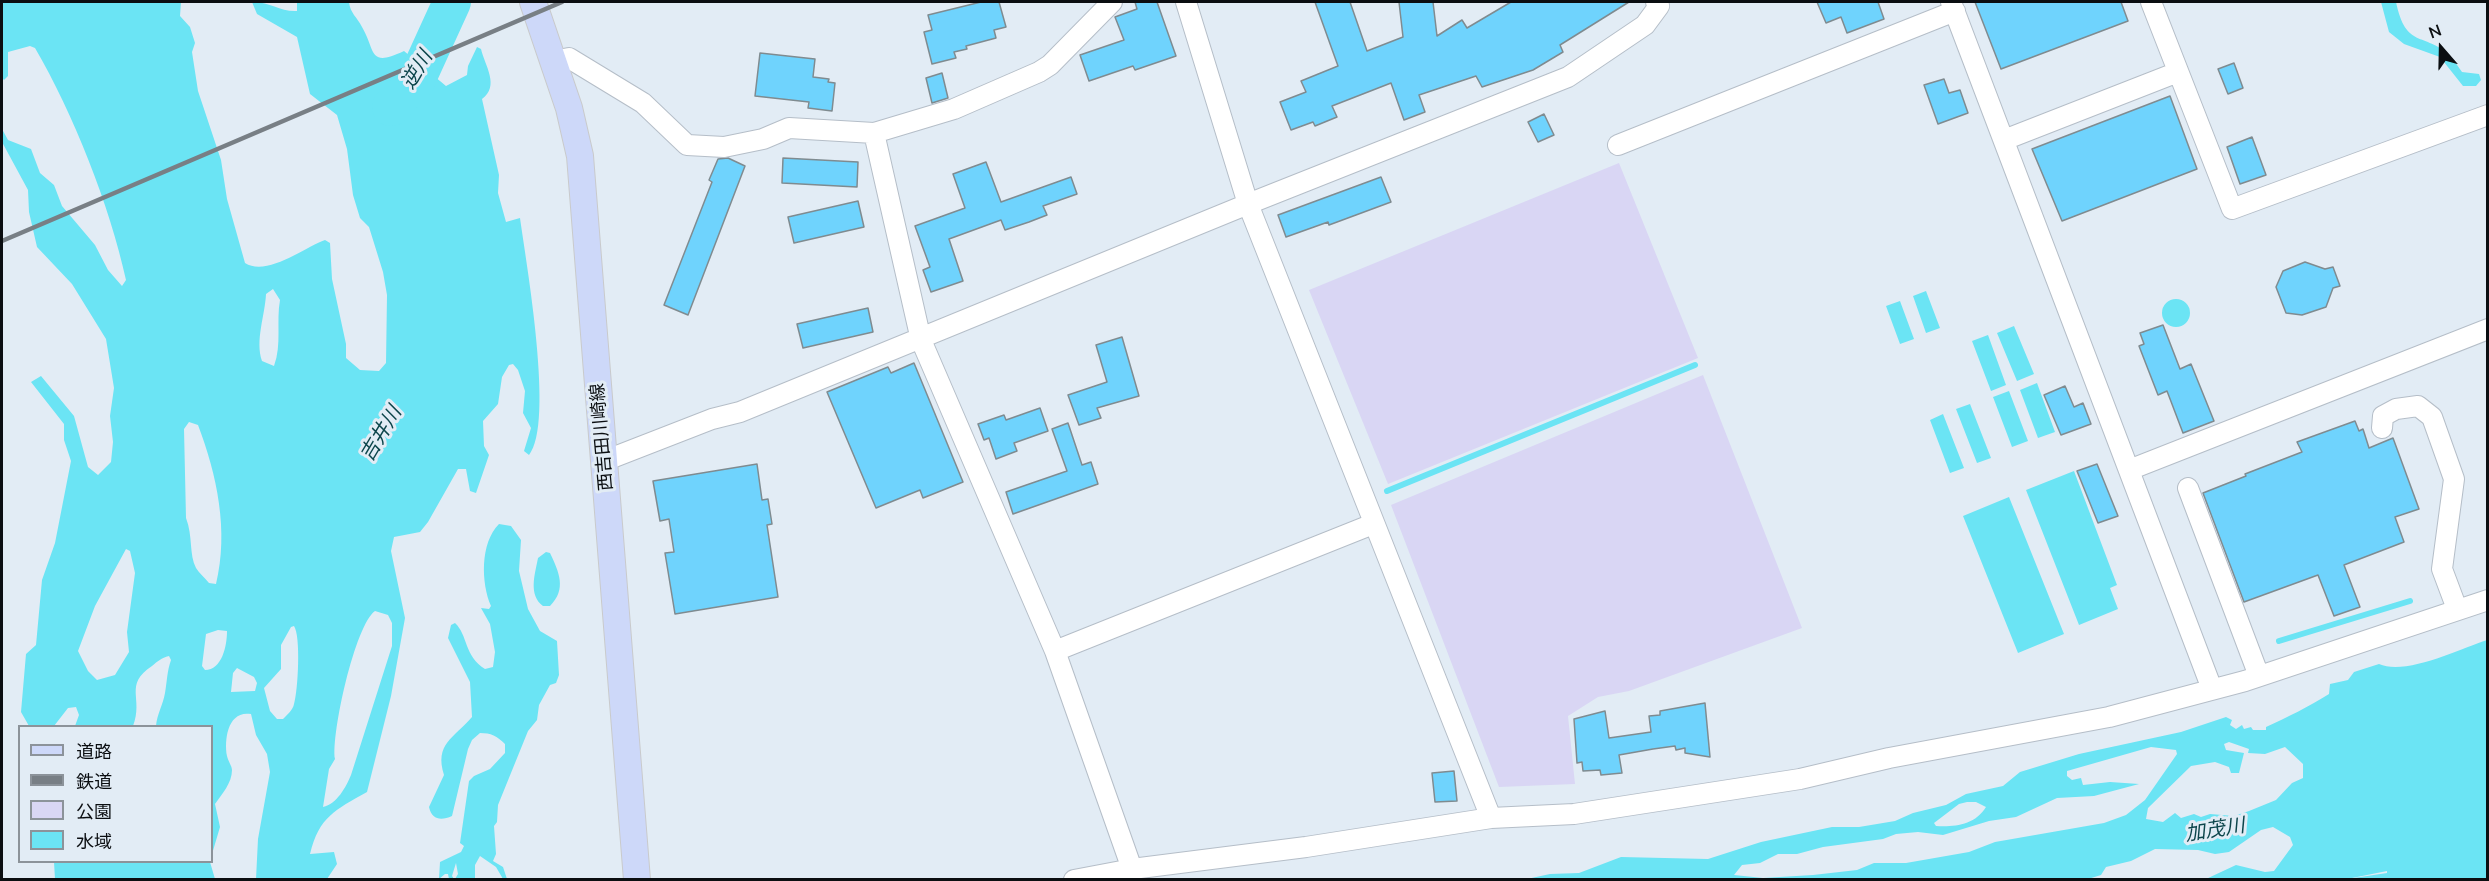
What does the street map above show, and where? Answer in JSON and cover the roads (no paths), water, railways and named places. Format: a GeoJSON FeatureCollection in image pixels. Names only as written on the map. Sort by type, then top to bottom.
{"type":"FeatureCollection","features":[{"type":"Feature","properties":{"kind":"main road","name":"西吉田川崎線"},"geometry":{"type":"LineString","coordinates":[[533,2],[554,61],[580,156],[637,879]]}},
{"type":"Feature","properties":{"kind":"street"},"geometry":{"type":"LineString","coordinates":[[554,61],[569,58],[643,103],[687,145],[724,147],[763,139],[789,128],[874,133],[954,109],[1039,72],[1050,65],[1112,2]]}},
{"type":"Feature","properties":{"kind":"street"},"geometry":{"type":"LineString","coordinates":[[1186,2],[1248,204],[1491,818]]}},
{"type":"Feature","properties":{"kind":"street"},"geometry":{"type":"LineString","coordinates":[[604,461],[712,418],[740,412],[921,340],[1248,204],[1568,77],[1645,25],[1659,6],[1656,2]]}},
{"type":"Feature","properties":{"kind":"street"},"geometry":{"type":"LineString","coordinates":[[2151,2],[2232,209],[2487,115]]}},
{"type":"Feature","properties":{"kind":"street"},"geometry":{"type":"LineString","coordinates":[[1618,145],[1953,6],[2212,689]]}},
{"type":"Feature","properties":{"kind":"street"},"geometry":{"type":"LineString","coordinates":[[2004,140],[2178,72]]}},
{"type":"Feature","properties":{"kind":"street"},"geometry":{"type":"LineString","coordinates":[[874,133],[921,340],[1055,651],[1132,869]]}},
{"type":"Feature","properties":{"kind":"street"},"geometry":{"type":"LineString","coordinates":[[2129,470],[2487,329]]}},
{"type":"Feature","properties":{"kind":"street"},"geometry":{"type":"LineString","coordinates":[[2382,428],[2383,416],[2396,409],[2418,406],[2432,417],[2454,479],[2442,569],[2457,609]]}},
{"type":"Feature","properties":{"kind":"street"},"geometry":{"type":"LineString","coordinates":[[2187,488],[2259,676]]}},
{"type":"Feature","properties":{"kind":"street"},"geometry":{"type":"LineString","coordinates":[[1055,651],[1373,524]]}},
{"type":"Feature","properties":{"kind":"street"},"geometry":{"type":"LineString","coordinates":[[1074,879],[1132,869],[1306,847],[1491,818],[1574,814],[1800,779],[1889,758],[2109,717],[2259,676],[2487,600]]}},
{"type":"Feature","properties":{"kind":"water","name":"吉井川"},"geometry":{"type":"Polygon","coordinates":[[[2,2],[181,2],[180,16],[190,27],[195,43],[192,52],[198,91],[221,160],[227,199],[245,263],[254,266],[275,264],[325,240],[330,243],[332,279],[346,344],[346,358],[360,370],[379,371],[386,363],[387,295],[383,272],[369,227],[360,218],[353,195],[347,149],[337,115],[310,94],[297,37],[257,14],[252,2],[297,11],[297,2],[349,2],[375,54],[384,58],[404,51],[446,86],[467,75],[468,66],[477,47],[481,49],[491,82],[487,94],[482,99],[499,175],[498,193],[506,222],[520,218],[528,269],[539,378],[536,438],[529,455],[524,451],[531,428],[523,413],[525,391],[518,370],[513,364],[509,365],[502,377],[498,404],[483,421],[484,446],[489,455],[476,493],[470,491],[466,469],[458,469],[420,532],[394,537],[391,551],[405,618],[391,696],[367,792],[330,816],[318,831],[314,841],[310,854],[334,852],[337,864],[327,879],[256,879],[258,839],[270,772],[267,754],[256,735],[251,714],[237,716],[227,734],[226,749],[232,775],[215,804],[220,827],[213,851],[213,725],[156,725],[165,693],[171,660],[169,656],[158,661],[138,679],[137,707],[133,725],[75,725],[79,715],[76,707],[68,708],[55,725],[28,725],[21,712],[26,654],[36,645],[42,580],[55,543],[71,461],[64,440],[64,424],[31,382],[41,376],[74,416],[88,467],[98,475],[111,462],[113,442],[110,416],[114,388],[106,339],[72,284],[37,247],[29,212],[28,190],[2,142],[2,129],[8,140],[31,149],[40,173],[54,185],[62,206],[95,245],[108,270],[122,286],[126,280],[110,222],[89,161],[63,101],[35,48],[30,46],[8,52],[8,76],[4,80],[2,78],[2,2]],[[273,289],[266,294],[260,353],[262,361],[274,366],[278,350],[280,300],[273,289]],[[189,422],[184,429],[186,518],[190,532],[192,557],[196,568],[209,583],[216,584],[220,564],[221,524],[211,463],[198,425],[189,422]],[[126,549],[95,606],[78,651],[88,671],[97,680],[115,675],[129,652],[127,632],[135,573],[130,551],[126,549]],[[375,611],[367,620],[352,657],[346,681],[337,727],[335,759],[329,769],[323,807],[337,799],[351,775],[392,646],[392,623],[388,615],[375,611]],[[294,626],[291,627],[281,645],[281,669],[264,688],[270,711],[277,719],[283,719],[290,712],[295,697],[298,676],[298,641],[294,626]],[[218,630],[206,634],[202,666],[205,670],[211,669],[219,662],[225,650],[227,631],[218,630]],[[237,668],[233,673],[231,692],[255,691],[257,683],[254,677],[237,668]]]}},
{"type":"Feature","properties":{"kind":"water"},"geometry":{"type":"Polygon","coordinates":[[[2381,2],[2396,2],[2400,17],[2411,34],[2441,48],[2462,72],[2479,74],[2481,80],[2476,86],[2463,86],[2440,57],[2404,44],[2389,32],[2381,2]]]}},
{"type":"Feature","properties":{"kind":"water"},"geometry":{"type":"Polygon","coordinates":[[[1926,291],[1940,328],[1926,333],[1913,296],[1926,291]]]}},
{"type":"Feature","properties":{"kind":"water"},"geometry":{"type":"Polygon","coordinates":[[[2176,299],[2186,303],[2190,313],[2186,323],[2176,327],[2166,323],[2162,313],[2166,303],[2176,299]]]}},
{"type":"Feature","properties":{"kind":"water"},"geometry":{"type":"Polygon","coordinates":[[[1900,301],[1914,339],[1900,344],[1886,306],[1900,301]]]}},
{"type":"Feature","properties":{"kind":"water"},"geometry":{"type":"Polygon","coordinates":[[[2014,326],[2034,374],[2017,381],[1997,333],[2014,326]]]}},
{"type":"Feature","properties":{"kind":"water"},"geometry":{"type":"Polygon","coordinates":[[[1988,335],[2006,385],[1991,391],[1972,341],[1988,335]]]}},
{"type":"Feature","properties":{"kind":"water"},"geometry":{"type":"Polygon","coordinates":[[[2037,383],[2055,432],[2038,438],[2020,390],[2037,383]]]}},
{"type":"Feature","properties":{"kind":"water"},"geometry":{"type":"Polygon","coordinates":[[[2009,391],[2028,441],[2012,447],[1993,397],[2009,391]]]}},
{"type":"Feature","properties":{"kind":"water"},"geometry":{"type":"Polygon","coordinates":[[[1970,404],[1991,458],[1977,463],[1956,409],[1970,404]]]}},
{"type":"Feature","properties":{"kind":"water"},"geometry":{"type":"Polygon","coordinates":[[[1943,414],[1964,468],[1950,473],[1930,420],[1943,414]]]}},
{"type":"Feature","properties":{"kind":"water"},"geometry":{"type":"Polygon","coordinates":[[[2074,471],[2117,585],[2110,588],[2118,609],[2079,625],[2026,490],[2074,471]]]}},
{"type":"Feature","properties":{"kind":"water"},"geometry":{"type":"Polygon","coordinates":[[[2009,497],[2064,634],[2018,653],[1963,516],[2009,497]]]}},
{"type":"Feature","properties":{"kind":"water"},"geometry":{"type":"Polygon","coordinates":[[[499,524],[511,526],[521,540],[519,571],[528,609],[540,631],[557,641],[559,675],[556,683],[550,685],[539,705],[537,720],[528,731],[498,805],[497,822],[494,826],[496,854],[493,861],[503,867],[507,879],[503,879],[496,867],[480,856],[475,865],[475,879],[455,879],[458,874],[456,863],[452,876],[454,879],[449,879],[448,874],[445,874],[439,879],[440,862],[461,852],[464,846],[460,843],[469,781],[474,776],[490,769],[505,753],[505,744],[499,739],[491,734],[480,733],[472,740],[468,749],[452,816],[441,819],[432,815],[429,807],[444,775],[442,756],[444,749],[472,717],[470,682],[448,638],[451,625],[455,623],[459,628],[478,664],[485,669],[493,667],[495,652],[490,624],[481,608],[489,609],[491,606],[485,586],[485,552],[499,524]]]}},
{"type":"Feature","properties":{"kind":"water"},"geometry":{"type":"Polygon","coordinates":[[[546,552],[550,553],[560,580],[558,593],[550,606],[543,606],[538,601],[534,590],[538,558],[546,552]]]}},
{"type":"Feature","properties":{"kind":"water","name":"加茂川"},"geometry":{"type":"Polygon","coordinates":[[[2487,640],[2487,879],[2342,880],[2206,879],[2236,865],[2265,872],[2274,871],[2293,845],[2290,837],[2273,827],[2261,830],[2229,852],[2215,854],[2198,850],[2155,849],[2131,861],[2106,867],[2101,875],[2088,879],[1527,879],[1550,874],[1579,873],[1621,857],[1708,859],[1761,842],[1832,827],[1859,827],[1895,821],[1913,813],[1946,805],[1966,794],[2003,786],[2020,772],[2079,754],[2181,732],[2226,717],[2232,720],[2230,725],[2236,729],[2242,725],[2244,729],[2251,727],[2253,730],[2266,730],[2266,727],[2329,694],[2330,684],[2348,680],[2354,672],[2379,664],[2403,667],[2448,655],[2487,640]],[[2229,742],[2224,744],[2226,750],[2244,753],[2239,773],[2231,773],[2229,767],[2215,762],[2191,766],[2148,808],[2146,819],[2163,822],[2175,813],[2181,818],[2194,814],[2201,817],[2210,814],[2234,816],[2276,800],[2292,783],[2303,778],[2303,764],[2285,747],[2265,754],[2248,753],[2249,749],[2229,742]],[[2151,747],[2067,771],[2067,776],[2072,780],[2081,778],[2083,785],[2110,782],[2139,784],[2094,796],[2057,798],[2016,817],[1989,821],[1943,835],[1918,832],[1896,834],[1883,839],[1823,847],[1797,854],[1778,854],[1760,863],[1742,865],[1734,875],[1763,878],[1857,870],[1874,863],[1906,863],[1969,852],[1995,842],[2104,823],[2126,815],[2145,800],[2177,754],[2176,750],[2151,747]],[[1976,802],[1959,804],[1934,823],[1936,826],[1964,824],[1976,818],[1986,807],[1976,802]],[[2387,871],[2347,879],[2387,873],[2387,871]]]}},
{"type":"Feature","properties":{"kind":"water"},"geometry":{"type":"Polygon","coordinates":[[[54,863],[210,863],[215,879],[55,879],[54,863]]]}},
{"type":"Feature","properties":{"kind":"waterway","name":"逆川"},"geometry":{"type":"LineString","coordinates":[[391,107],[416,81],[452,2]]}},
{"type":"Feature","properties":{"kind":"waterway"},"geometry":{"type":"LineString","coordinates":[[1387,491],[1695,365]]}},
{"type":"Feature","properties":{"kind":"waterway"},"geometry":{"type":"LineString","coordinates":[[2279,641],[2410,601]]}},
{"type":"Feature","properties":{"kind":"railway"},"geometry":{"type":"LineString","coordinates":[[2,241],[562,2]]}}]}
